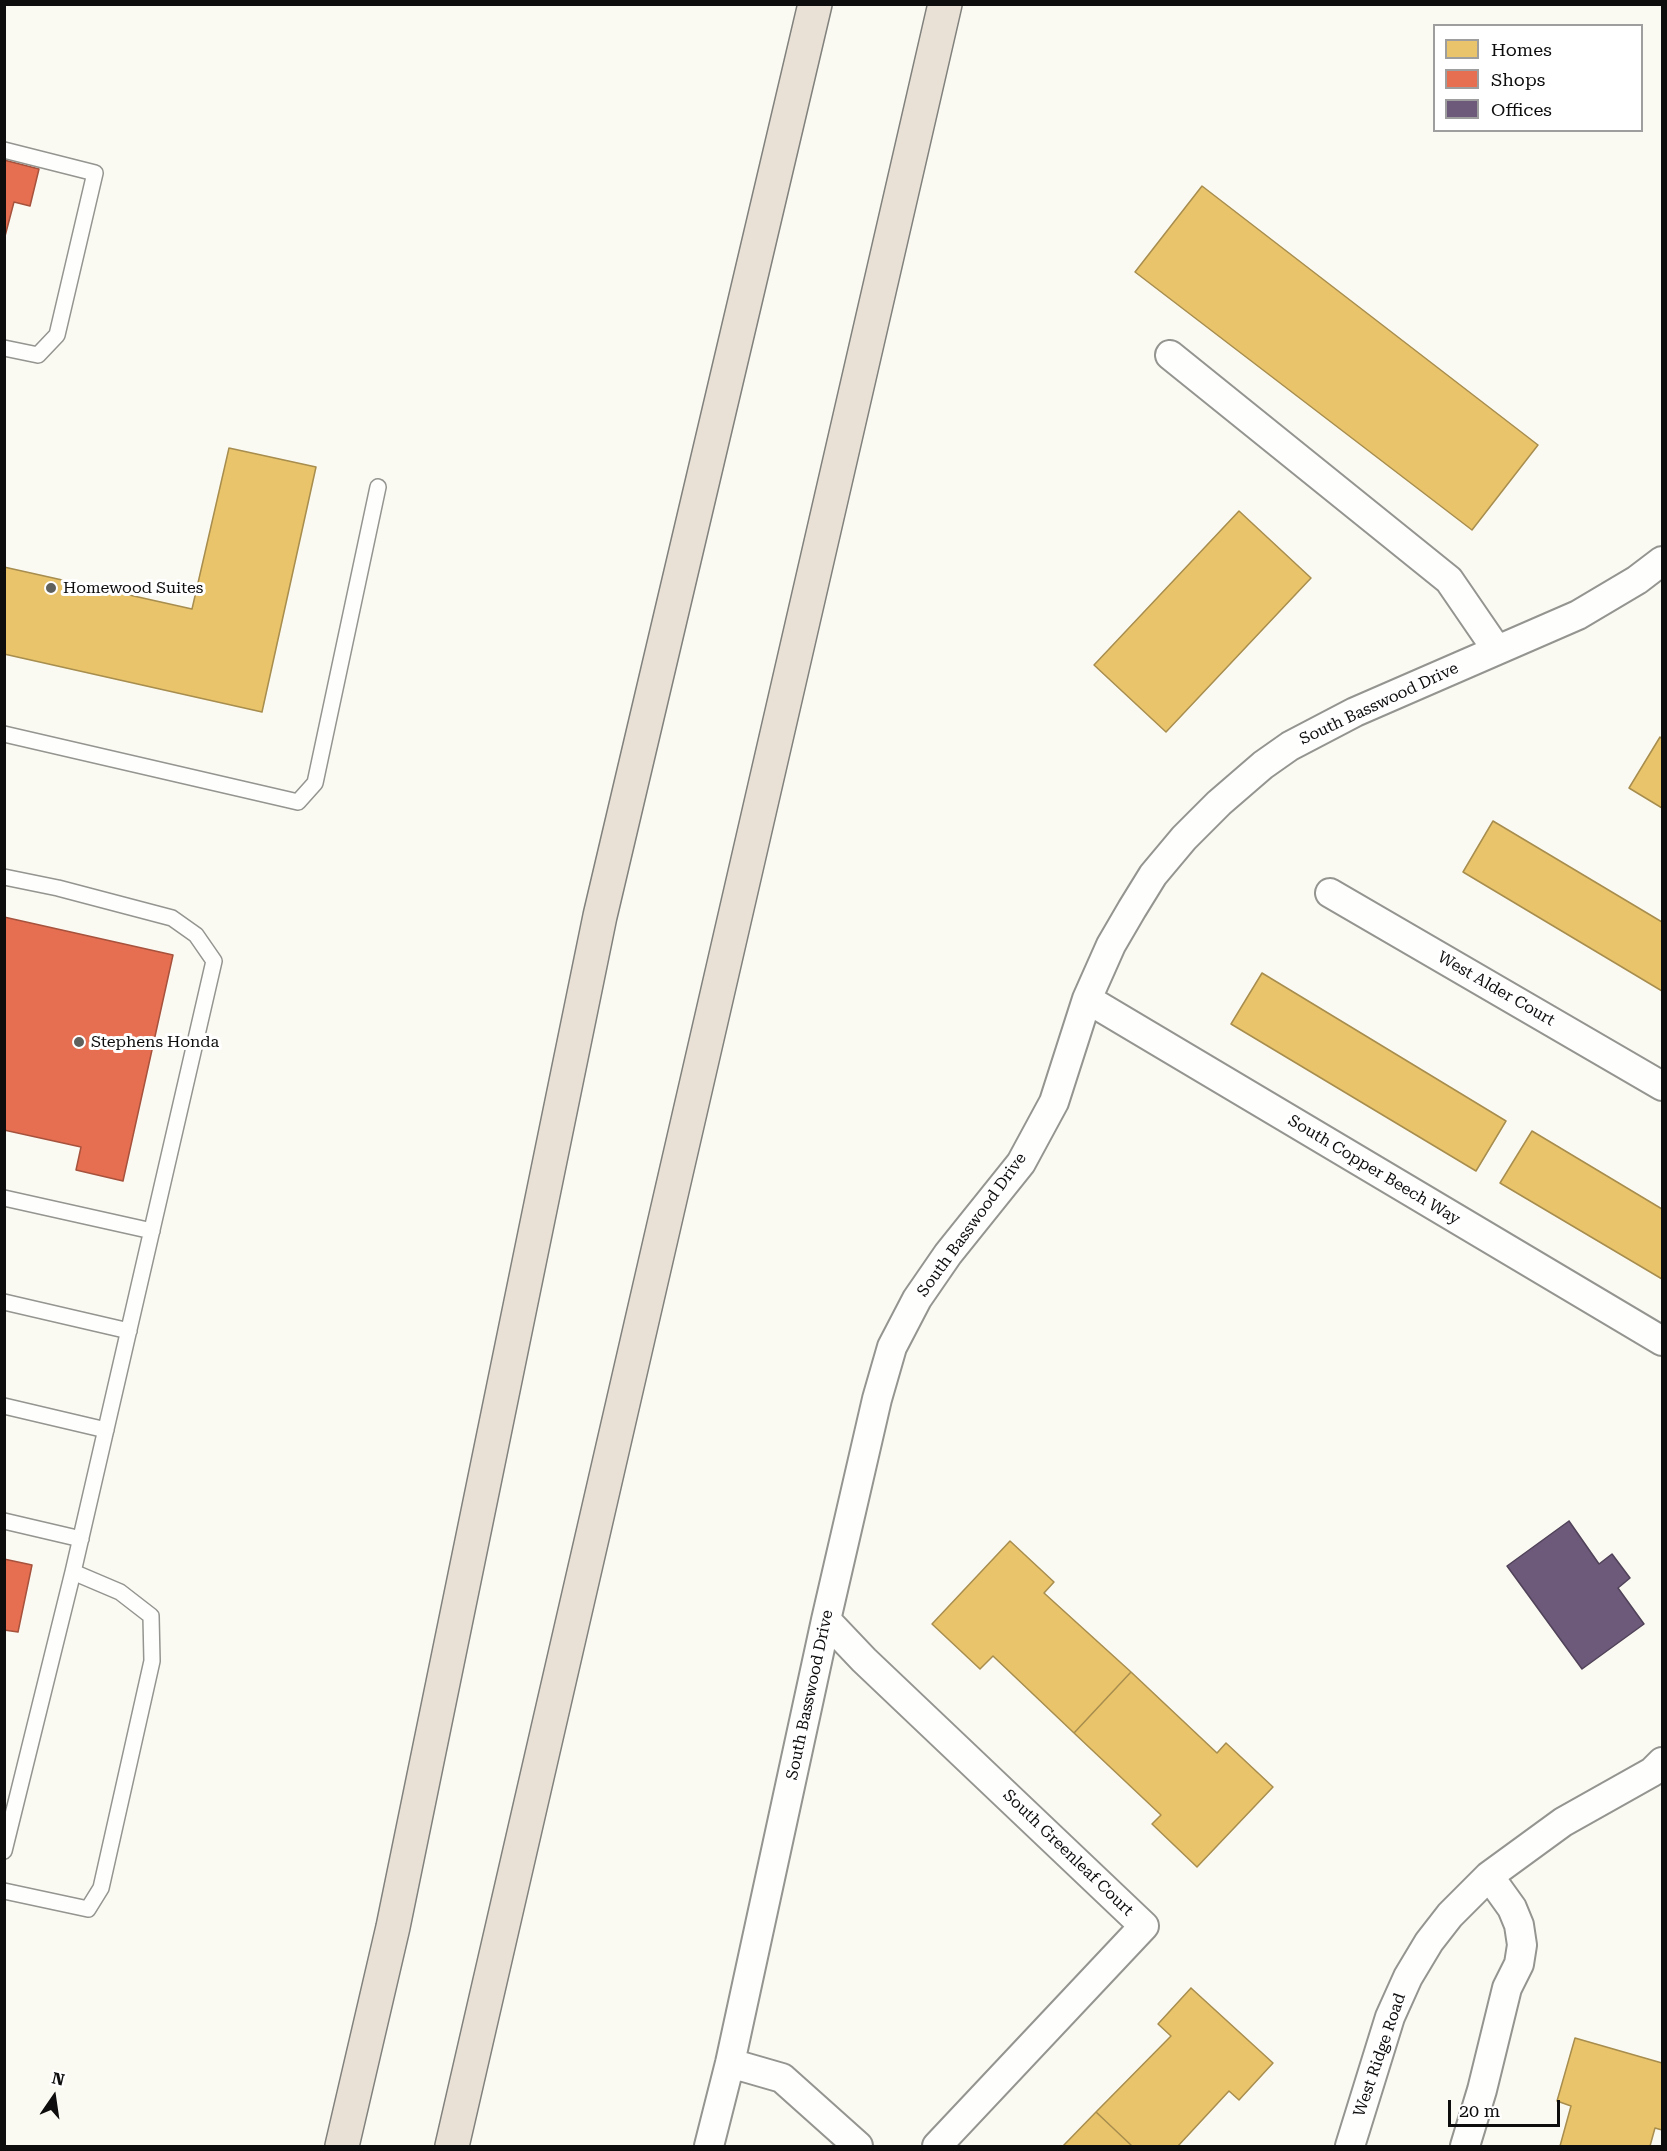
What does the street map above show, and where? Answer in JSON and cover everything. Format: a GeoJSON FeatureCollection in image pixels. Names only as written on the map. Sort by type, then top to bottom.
{"type":"FeatureCollection","features":[{"type":"Feature","properties":{"kind":"highway"},"geometry":{"type":"LineString","coordinates":[[342,2146],[393,1927],[600,916],[815,4]]}},
{"type":"Feature","properties":{"kind":"highway"},"geometry":{"type":"LineString","coordinates":[[452,2146],[945,4]]}},
{"type":"Feature","properties":{"kind":"highway"},"geometry":{"type":"LineString","coordinates":[[459,2146],[463,2097]]}},
{"type":"Feature","properties":{"kind":"street"},"geometry":{"type":"LineString","coordinates":[[1170,355],[1449,580],[1497,650]]}},
{"type":"Feature","properties":{"kind":"street","name":"South Basswood Drive"},"geometry":{"type":"LineString","coordinates":[[710,2146],[826,1620],[892,1347],[917,1299],[948,1254],[1021,1162],[1054,1102],[1087,999],[1111,945],[1153,875],[1184,838],[1212,810],[1263,765],[1290,746],[1320,729],[1578,615],[1637,580],[1662,561]]}},
{"type":"Feature","properties":{"kind":"street","name":"West Alder Court"},"geometry":{"type":"LineString","coordinates":[[1330,893],[1662,1086]]}},
{"type":"Feature","properties":{"kind":"street","name":"South Copper Beech Way"},"geometry":{"type":"LineString","coordinates":[[1087,999],[1662,1341]]}},
{"type":"Feature","properties":{"kind":"street","name":"South Greenleaf Court"},"geometry":{"type":"LineString","coordinates":[[826,1620],[864,1660],[1144,1926],[937,2146]]}},
{"type":"Feature","properties":{"kind":"street","name":"West Ridge Road"},"geometry":{"type":"LineString","coordinates":[[1350,2146],[1390,2017],[1408,1977],[1429,1942],[1450,1915],[1489,1876],[1563,1822],[1659,1775]]}},
{"type":"Feature","properties":{"kind":"street"},"geometry":{"type":"LineString","coordinates":[[1465,2146],[1482,2090],[1507,1988],[1519,1964],[1522,1945],[1519,1925],[1512,1908],[1489,1876]]}},
{"type":"Feature","properties":{"kind":"street"},"geometry":{"type":"LineString","coordinates":[[730,2063],[782,2078],[858,2146]]}},
{"type":"Feature","properties":{"kind":"lane"},"geometry":{"type":"LineString","coordinates":[[4,150],[95,173],[57,335],[38,355],[4,348]]}},
{"type":"Feature","properties":{"kind":"lane"},"geometry":{"type":"LineString","coordinates":[[4,734],[298,802],[315,783],[378,487]]}},
{"type":"Feature","properties":{"kind":"lane"},"geometry":{"type":"LineString","coordinates":[[4,877],[58,888],[172,918],[196,935],[214,961],[81,1539],[4,1851]]}},
{"type":"Feature","properties":{"kind":"lane"},"geometry":{"type":"LineString","coordinates":[[4,1197],[152,1231]]}},
{"type":"Feature","properties":{"kind":"lane"},"geometry":{"type":"LineString","coordinates":[[4,1302],[129,1331]]}},
{"type":"Feature","properties":{"kind":"lane"},"geometry":{"type":"LineString","coordinates":[[4,1406],[106,1430]]}},
{"type":"Feature","properties":{"kind":"lane"},"geometry":{"type":"LineString","coordinates":[[4,1521],[81,1539]]}},
{"type":"Feature","properties":{"kind":"lane"},"geometry":{"type":"LineString","coordinates":[[4,1891],[88,1909],[101,1888],[152,1661],[151,1616],[120,1592],[73,1572]]}},
{"type":"Feature","properties":{"kind":"building: Homes"},"geometry":{"type":"Polygon","coordinates":[[[1202,186],[1538,445],[1472,530],[1135,272],[1202,186]]]}},
{"type":"Feature","properties":{"kind":"building: Homes","name":"Homewood Suites"},"geometry":{"type":"Polygon","coordinates":[[[229,448],[316,467],[262,712],[4,654],[4,567],[192,609],[229,448]]]}},
{"type":"Feature","properties":{"kind":"building: Homes"},"geometry":{"type":"Polygon","coordinates":[[[1239,511],[1311,578],[1166,732],[1094,665],[1239,511]]]}},
{"type":"Feature","properties":{"kind":"building: Homes"},"geometry":{"type":"Polygon","coordinates":[[[1660,737],[1662,739],[1662,808],[1629,788],[1660,737]]]}},
{"type":"Feature","properties":{"kind":"building: Homes"},"geometry":{"type":"Polygon","coordinates":[[[1493,821],[1662,922],[1662,991],[1463,872],[1493,821]]]}},
{"type":"Feature","properties":{"kind":"building: Homes"},"geometry":{"type":"Polygon","coordinates":[[[1262,973],[1506,1121],[1476,1171],[1231,1024],[1262,973]]]}},
{"type":"Feature","properties":{"kind":"building: Homes"},"geometry":{"type":"Polygon","coordinates":[[[1532,1131],[1662,1209],[1662,1279],[1500,1183],[1532,1131]]]}},
{"type":"Feature","properties":{"kind":"building: Homes"},"geometry":{"type":"Polygon","coordinates":[[[1010,1541],[1054,1582],[1044,1593],[1131,1672],[1074,1733],[993,1656],[980,1669],[932,1624],[1010,1541]]]}},
{"type":"Feature","properties":{"kind":"building: Homes"},"geometry":{"type":"Polygon","coordinates":[[[1131,1672],[1217,1753],[1226,1743],[1273,1787],[1197,1867],[1152,1824],[1161,1815],[1074,1733],[1131,1672]]]}},
{"type":"Feature","properties":{"kind":"building: Homes"},"geometry":{"type":"Polygon","coordinates":[[[1191,1988],[1273,2063],[1239,2100],[1229,2091],[1178,2146],[1132,2146],[1096,2112],[1171,2036],[1158,2024],[1191,1988]]]}},
{"type":"Feature","properties":{"kind":"building: Homes"},"geometry":{"type":"Polygon","coordinates":[[[1575,2038],[1662,2063],[1662,2130],[1655,2128],[1650,2146],[1560,2146],[1571,2106],[1557,2101],[1575,2038]]]}},
{"type":"Feature","properties":{"kind":"building: Homes"},"geometry":{"type":"Polygon","coordinates":[[[1096,2112],[1132,2146],[1063,2146],[1096,2112]]]}},
{"type":"Feature","properties":{"kind":"building: Shops"},"geometry":{"type":"Polygon","coordinates":[[[4,160],[39,169],[30,206],[14,202],[4,240],[4,160]]]}},
{"type":"Feature","properties":{"kind":"building: Shops","name":"Stephens Honda"},"geometry":{"type":"Polygon","coordinates":[[[4,917],[173,955],[123,1181],[76,1170],[81,1147],[4,1130],[4,917]]]}},
{"type":"Feature","properties":{"kind":"building: Shops"},"geometry":{"type":"Polygon","coordinates":[[[4,1559],[32,1565],[18,1632],[4,1630],[4,1559]]]}},
{"type":"Feature","properties":{"kind":"building: Offices"},"geometry":{"type":"Polygon","coordinates":[[[1569,1521],[1599,1564],[1612,1554],[1630,1578],[1618,1588],[1644,1624],[1582,1669],[1507,1566],[1569,1521]]]}},
{"type":"Feature","properties":{"kind":"place","name":"Homewood Suites"},"geometry":{"type":"Point","coordinates":[51,588]}},
{"type":"Feature","properties":{"kind":"place","name":"Stephens Honda"},"geometry":{"type":"Point","coordinates":[79,1042]}}]}
